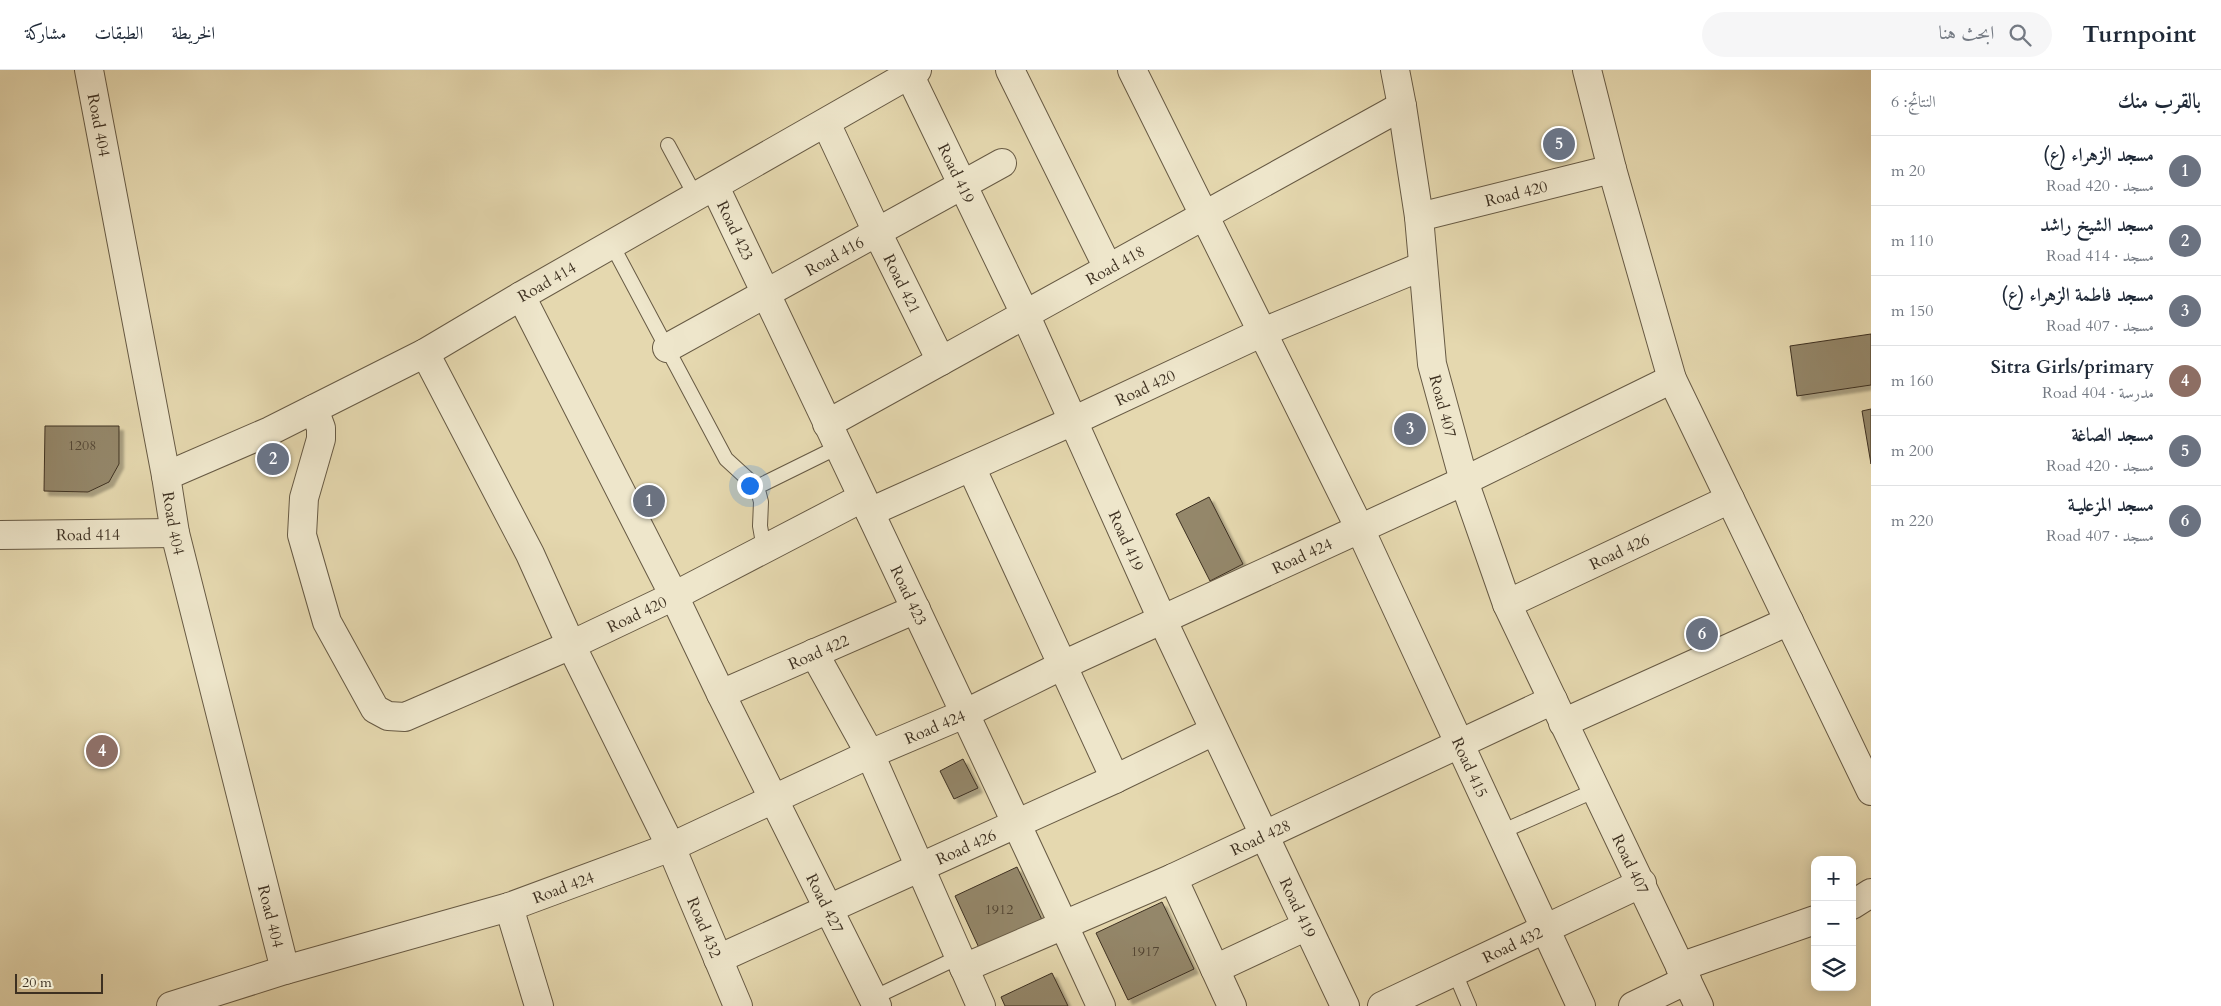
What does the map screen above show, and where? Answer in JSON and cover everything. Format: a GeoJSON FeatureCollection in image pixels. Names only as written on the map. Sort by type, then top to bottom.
{"type":"FeatureCollection","features":[{"type":"Feature","properties":{"kind":"street","name":"Road 404"},"geometry":{"type":"LineString","coordinates":[[89,70],[166,476],[175,533],[285,970]]}},
{"type":"Feature","properties":{"kind":"street"},"geometry":{"type":"LineString","coordinates":[[1010,70],[1108,268]]}},
{"type":"Feature","properties":{"kind":"street","name":"Road 415"},"geometry":{"type":"LineString","coordinates":[[1132,70],[1206,214],[1360,528],[1581,1006]]}},
{"type":"Feature","properties":{"kind":"street","name":"Road 407"},"geometry":{"type":"LineString","coordinates":[[1395,70],[1419,217],[1432,364],[1464,481],[1507,604],[1642,883],[1699,1006]]}},
{"type":"Feature","properties":{"kind":"street"},"geometry":{"type":"LineString","coordinates":[[1588,70],[1612,169],[1672,379],[1871,791]]}},
{"type":"Feature","properties":{"kind":"street","name":"Road 414"},"geometry":{"type":"LineString","coordinates":[[166,476],[270,431],[425,353],[913,72]]}},
{"type":"Feature","properties":{"kind":"street","name":"Road 419"},"geometry":{"type":"LineString","coordinates":[[913,72],[962,185],[1025,314],[1162,619],[1345,1006]]}},
{"type":"Feature","properties":{"kind":"street","name":"Road 418"},"geometry":{"type":"LineString","coordinates":[[833,436],[940,361],[1402,106]]}},
{"type":"Feature","properties":{"kind":"street","name":"Road 421"},"geometry":{"type":"LineString","coordinates":[[826,123],[876,232],[940,361]]}},
{"type":"Feature","properties":{"kind":"street","name":"Road 416"},"geometry":{"type":"LineString","coordinates":[[667,348],[1002,163]]}},
{"type":"Feature","properties":{"kind":"street","name":"Road 420"},"geometry":{"type":"LineString","coordinates":[[1419,217],[1612,169]]}},
{"type":"Feature","properties":{"kind":"street","name":"Road 423"},"geometry":{"type":"LineString","coordinates":[[706,192],[766,293],[1017,823],[1100,1006]]}},
{"type":"Feature","properties":{"kind":"street","name":"Road 420"},"geometry":{"type":"LineString","coordinates":[[314,409],[321,428],[321,439],[304,498],[302,535],[327,622],[375,709],[388,716],[405,717],[571,645],[674,596],[764,549],[866,505],[971,467],[1263,332],[1423,266]]}},
{"type":"Feature","properties":{"kind":"street","name":"Road 427"},"geometry":{"type":"LineString","coordinates":[[521,296],[674,596],[875,1002]]}},
{"type":"Feature","properties":{"kind":"street","name":"Road 432"},"geometry":{"type":"LineString","coordinates":[[425,353],[530,554],[571,645],[671,847],[738,1006]]}},
{"type":"Feature","properties":{"kind":"street","name":"Road 424"},"geometry":{"type":"LineString","coordinates":[[171,1006],[285,970],[509,907],[671,847],[870,754],[964,714],[1061,666],[1464,481],[1672,379]]}},
{"type":"Feature","properties":{"kind":"street"},"geometry":{"type":"LineString","coordinates":[[971,467],[1061,666],[1115,779]]}},
{"type":"Feature","properties":{"kind":"street","name":"Road 426"},"geometry":{"type":"LineString","coordinates":[[1507,604],[1730,499]]}},
{"type":"Feature","properties":{"kind":"street","name":"Road 414"},"geometry":{"type":"LineString","coordinates":[[0,535],[175,533]]}},
{"type":"Feature","properties":{"kind":"street","name":"Road 422"},"geometry":{"type":"LineString","coordinates":[[721,694],[916,609]]}},
{"type":"Feature","properties":{"kind":"street"},"geometry":{"type":"LineString","coordinates":[[1558,712],[1789,621]]}},
{"type":"Feature","properties":{"kind":"street"},"geometry":{"type":"LineString","coordinates":[[814,654],[870,754],[982,1006]]}},
{"type":"Feature","properties":{"kind":"street","name":"Road 428"},"geometry":{"type":"LineString","coordinates":[[962,962],[1064,926],[1173,878],[1459,743],[1558,712]]}},
{"type":"Feature","properties":{"kind":"street","name":"Road 426"},"geometry":{"type":"LineString","coordinates":[[718,959],[1115,779],[1214,731]]}},
{"type":"Feature","properties":{"kind":"street"},"geometry":{"type":"LineString","coordinates":[[1173,878],[1232,1006]]}},
{"type":"Feature","properties":{"kind":"street","name":"Road 432"},"geometry":{"type":"LineString","coordinates":[[1382,1006],[1642,883]]}},
{"type":"Feature","properties":{"kind":"street"},"geometry":{"type":"LineString","coordinates":[[1856,903],[1871,893]]}},
{"type":"Feature","properties":{"kind":"street"},"geometry":{"type":"LineString","coordinates":[[509,907],[539,1006]]}},
{"type":"Feature","properties":{"kind":"street"},"geometry":{"type":"LineString","coordinates":[[1633,1006],[1683,974],[1811,922]]}},
{"type":"Feature","properties":{"kind":"street"},"geometry":{"type":"LineString","coordinates":[[1215,969],[1307,926]]}},
{"type":"Feature","properties":{"kind":"lane"},"geometry":{"type":"LineString","coordinates":[[668,146],[706,192]]}},
{"type":"Feature","properties":{"kind":"lane"},"geometry":{"type":"LineString","coordinates":[[612,245],[726,458],[755,488],[761,502],[760,526],[764,549]]}},
{"type":"Feature","properties":{"kind":"lane"},"geometry":{"type":"LineString","coordinates":[[755,488],[833,436]]}},
{"type":"Feature","properties":{"kind":"lane"},"geometry":{"type":"LineString","coordinates":[[1501,832],[1596,790]]}},
{"type":"Feature","properties":{"kind":"lane"},"geometry":{"type":"LineString","coordinates":[[875,1002],[962,962]]}},
{"type":"Feature","properties":{"kind":"lane"},"geometry":{"type":"LineString","coordinates":[[1455,973],[1469,1006]]}},
{"type":"Feature","properties":{"kind":"building"},"geometry":{"type":"Polygon","coordinates":[[[1871,334],[1871,385],[1797,396],[1790,346],[1871,334]]]}},
{"type":"Feature","properties":{"kind":"building"},"geometry":{"type":"Polygon","coordinates":[[[1871,409],[1871,464],[1862,411],[1871,409]]]}},
{"type":"Feature","properties":{"kind":"building"},"geometry":{"type":"Polygon","coordinates":[[[45,426],[119,426],[119,464],[109,482],[88,492],[44,491],[45,426]]]}},
{"type":"Feature","properties":{"kind":"building"},"geometry":{"type":"Polygon","coordinates":[[[1209,497],[1243,564],[1210,581],[1176,514],[1209,497]]]}},
{"type":"Feature","properties":{"kind":"building"},"geometry":{"type":"Polygon","coordinates":[[[963,759],[978,788],[954,799],[940,771],[963,759]]]}},
{"type":"Feature","properties":{"kind":"building"},"geometry":{"type":"Polygon","coordinates":[[[1017,867],[1043,922],[980,950],[955,896],[1017,867]]]}},
{"type":"Feature","properties":{"kind":"building"},"geometry":{"type":"Polygon","coordinates":[[[1162,902],[1194,969],[1128,1000],[1096,933],[1162,902]]]}},
{"type":"Feature","properties":{"kind":"building"},"geometry":{"type":"Polygon","coordinates":[[[1052,973],[1068,1006],[1005,1006],[1001,997],[1052,973]]]}},
{"type":"Feature","properties":{"kind":"place","name":"مسجد الصاغة"},"geometry":{"type":"Point","coordinates":[1559,144]}},
{"type":"Feature","properties":{"kind":"place","name":"مسجد فاطمة الزهراء (ع)"},"geometry":{"type":"Point","coordinates":[1410,429]}},
{"type":"Feature","properties":{"kind":"place","name":"مسجد الشيخ راشد"},"geometry":{"type":"Point","coordinates":[273,459]}},
{"type":"Feature","properties":{"kind":"place","name":"مسجد الزهراء (ع)"},"geometry":{"type":"Point","coordinates":[649,501]}},
{"type":"Feature","properties":{"kind":"place","name":"مسجد المزعليـة"},"geometry":{"type":"Point","coordinates":[1702,634]}},
{"type":"Feature","properties":{"kind":"place","name":"Sitra Girls/primary"},"geometry":{"type":"Point","coordinates":[102,751]}}]}
